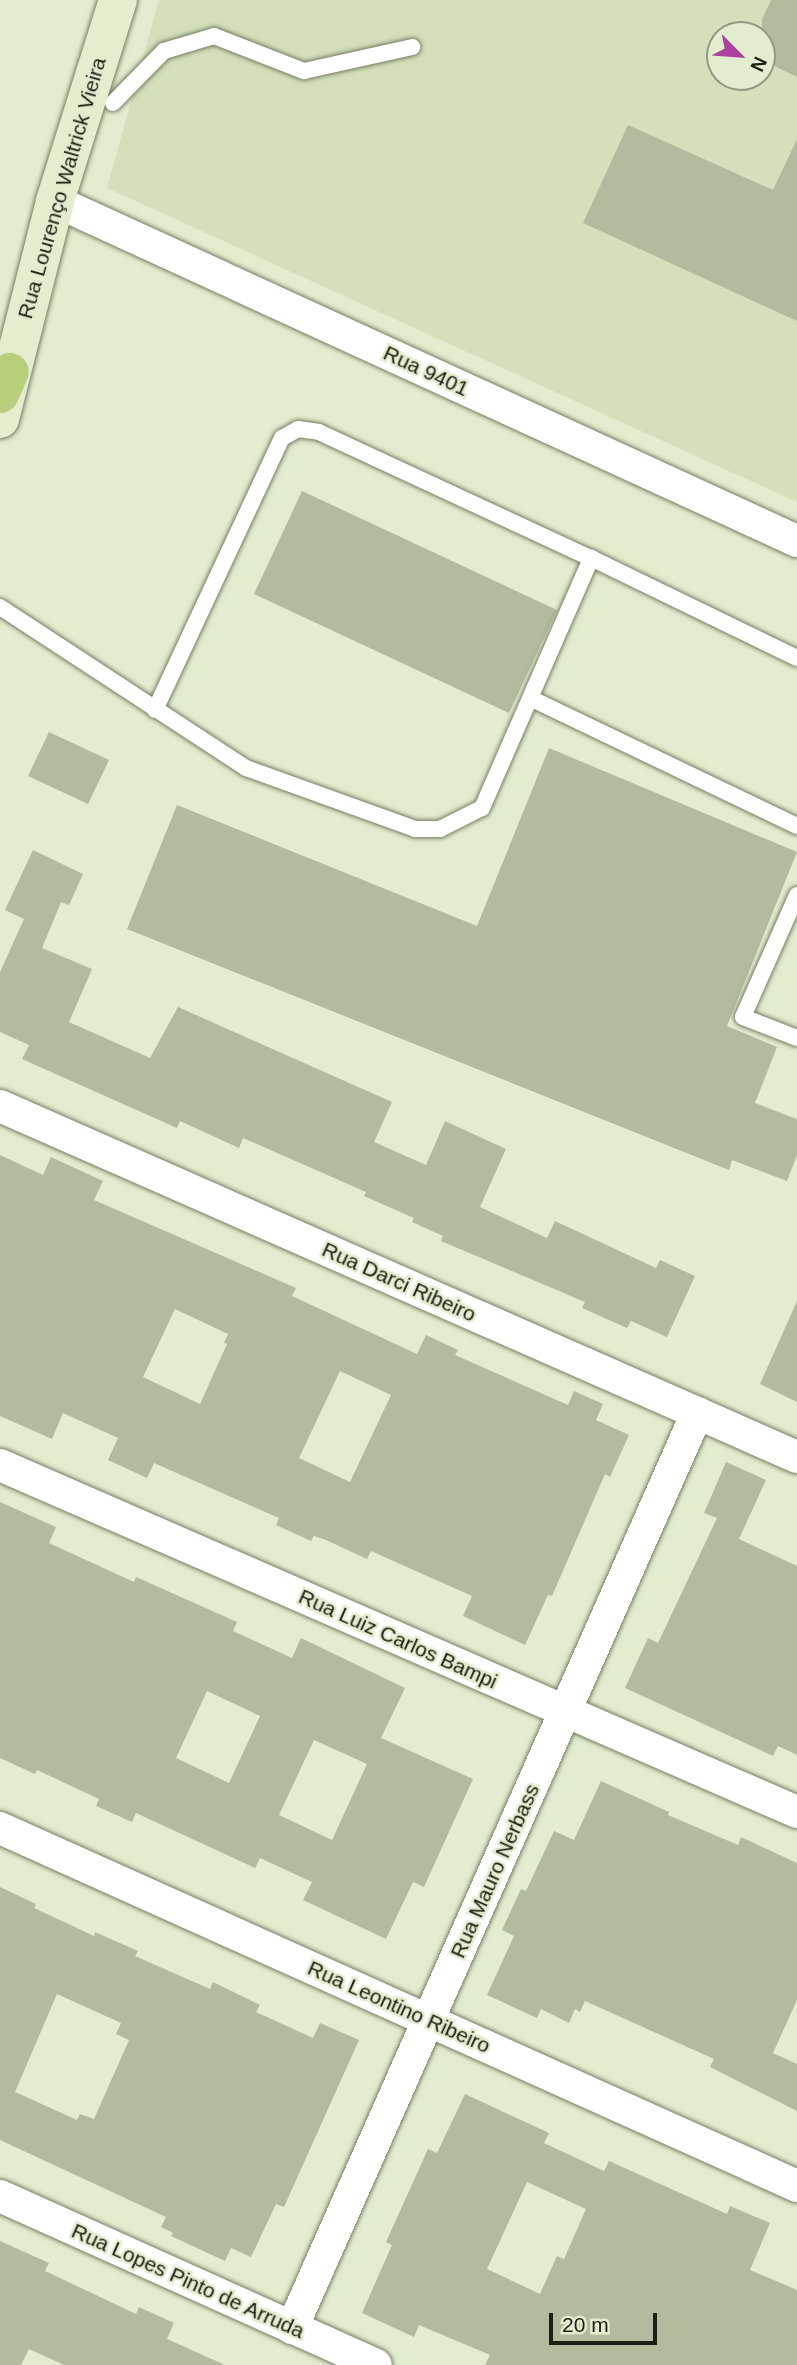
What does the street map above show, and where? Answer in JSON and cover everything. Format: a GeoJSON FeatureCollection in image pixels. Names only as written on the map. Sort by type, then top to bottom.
{"type":"FeatureCollection","features":[{"type":"Feature","properties":{"kind":"main road","name":"Rua Lourenço Waltrick Vieira"},"geometry":{"type":"LineString","coordinates":[[0,419],[5,383],[55,201],[118,0]]}},
{"type":"Feature","properties":{"kind":"street","name":"Rua 9401"},"geometry":{"type":"LineString","coordinates":[[55,201],[797,541]]}},
{"type":"Feature","properties":{"kind":"street","name":"Rua Darci Ribeiro"},"geometry":{"type":"LineString","coordinates":[[0,1106],[797,1457]]}},
{"type":"Feature","properties":{"kind":"street","name":"Rua Mauro Nerbass"},"geometry":{"type":"LineString","coordinates":[[292,2328],[697,1413]]}},
{"type":"Feature","properties":{"kind":"street","name":"Rua Luiz Carlos Bampi"},"geometry":{"type":"LineString","coordinates":[[0,1465],[797,1812]]}},
{"type":"Feature","properties":{"kind":"street","name":"Rua Leontino Ribeiro"},"geometry":{"type":"LineString","coordinates":[[0,1828],[797,2186]]}},
{"type":"Feature","properties":{"kind":"street","name":"Rua Lopes Pinto de Arruda"},"geometry":{"type":"LineString","coordinates":[[0,2196],[376,2365]]}},
{"type":"Feature","properties":{"kind":"lane"},"geometry":{"type":"LineString","coordinates":[[113,103],[164,51],[214,36],[304,71],[411,47]]}},
{"type":"Feature","properties":{"kind":"lane"},"geometry":{"type":"LineString","coordinates":[[155,710],[282,438],[298,429],[319,432],[591,558],[797,658]]}},
{"type":"Feature","properties":{"kind":"lane"},"geometry":{"type":"LineString","coordinates":[[0,607],[246,768],[415,829],[440,828],[482,808],[532,699],[591,558]]}},
{"type":"Feature","properties":{"kind":"lane"},"geometry":{"type":"LineString","coordinates":[[532,699],[797,826]]}},
{"type":"Feature","properties":{"kind":"lane"},"geometry":{"type":"LineString","coordinates":[[797,895],[743,1017],[797,1038]]}},
{"type":"Feature","properties":{"kind":"shaded area"},"geometry":{"type":"Polygon","coordinates":[[[159,0],[797,0],[797,502],[107,188],[159,0]]]}},
{"type":"Feature","properties":{"kind":"building"},"geometry":{"type":"Polygon","coordinates":[[[771,0],[797,0],[797,77],[776,67],[776,21],[762,19],[771,0]]]}},
{"type":"Feature","properties":{"kind":"building"},"geometry":{"type":"Polygon","coordinates":[[[628,125],[773,190],[797,139],[797,321],[583,223],[628,125]]]}},
{"type":"Feature","properties":{"kind":"building"},"geometry":{"type":"Polygon","coordinates":[[[302,491],[557,610],[509,713],[254,594],[302,491]]]}},
{"type":"Feature","properties":{"kind":"building"},"geometry":{"type":"Polygon","coordinates":[[[49,732],[109,760],[88,804],[28,776],[49,732]]]}},
{"type":"Feature","properties":{"kind":"building"},"geometry":{"type":"Polygon","coordinates":[[[549,748],[797,852],[727,1026],[777,1047],[755,1103],[797,1119],[797,1155],[787,1181],[732,1160],[729,1170],[127,929],[177,805],[477,926],[549,748]]]}},
{"type":"Feature","properties":{"kind":"building"},"geometry":{"type":"Polygon","coordinates":[[[33,850],[83,874],[69,905],[61,902],[42,948],[92,969],[69,1022],[150,1058],[178,1007],[392,1102],[374,1142],[426,1165],[445,1121],[506,1149],[480,1207],[547,1238],[555,1221],[656,1268],[660,1260],[695,1276],[667,1337],[631,1321],[627,1328],[582,1308],[585,1302],[441,1241],[443,1236],[412,1222],[414,1218],[364,1196],[366,1192],[243,1138],[239,1148],[180,1121],[177,1128],[22,1059],[29,1045],[0,1032],[0,972],[24,919],[5,910],[33,850]]]}},
{"type":"Feature","properties":{"kind":"building"},"geometry":{"type":"Polygon","coordinates":[[[0,1155],[43,1175],[51,1157],[103,1181],[94,1200],[296,1288],[292,1296],[417,1354],[426,1335],[458,1350],[455,1355],[568,1405],[574,1391],[603,1404],[596,1420],[629,1435],[610,1477],[605,1474],[552,1596],[548,1595],[525,1645],[463,1616],[472,1596],[371,1551],[367,1559],[314,1536],[311,1541],[276,1525],[279,1518],[154,1463],[147,1478],[108,1460],[118,1438],[63,1413],[52,1439],[0,1416],[0,1155]],[[175,1309],[143,1377],[200,1404],[227,1344],[224,1343],[228,1334],[175,1309]],[[340,1371],[299,1458],[350,1482],[391,1395],[340,1371]]]}},
{"type":"Feature","properties":{"kind":"building"},"geometry":{"type":"Polygon","coordinates":[[[797,1301],[797,1402],[760,1384],[797,1301]]]}},
{"type":"Feature","properties":{"kind":"building"},"geometry":{"type":"Polygon","coordinates":[[[726,1462],[766,1480],[739,1539],[797,1566],[797,1755],[778,1746],[773,1756],[625,1688],[648,1638],[658,1643],[717,1518],[704,1513],[726,1462]]]}},
{"type":"Feature","properties":{"kind":"building"},"geometry":{"type":"Polygon","coordinates":[[[0,1502],[56,1527],[49,1543],[134,1582],[136,1577],[237,1622],[233,1631],[292,1658],[301,1638],[405,1688],[381,1738],[473,1779],[424,1887],[413,1882],[386,1939],[303,1900],[312,1882],[260,1858],[255,1868],[136,1813],[132,1822],[96,1806],[99,1799],[37,1770],[35,1774],[0,1758],[0,1502]],[[207,1691],[176,1758],[229,1783],[260,1716],[207,1691]],[[314,1740],[279,1815],[332,1840],[367,1764],[314,1740]]]}},
{"type":"Feature","properties":{"kind":"building"},"geometry":{"type":"Polygon","coordinates":[[[601,1781],[669,1812],[668,1815],[738,1845],[741,1837],[797,1863],[797,2000],[773,2053],[797,2064],[797,2111],[710,2067],[714,2059],[585,2001],[580,2012],[575,2009],[569,2023],[541,2009],[537,2018],[487,1995],[514,1936],[502,1930],[521,1889],[526,1891],[554,1831],[574,1840],[601,1781]]]}},
{"type":"Feature","properties":{"kind":"building"},"geometry":{"type":"Polygon","coordinates":[[[0,1887],[36,1904],[34,1908],[94,1936],[95,1932],[138,1951],[135,1956],[210,1989],[213,1982],[260,2005],[256,2012],[313,2038],[320,2023],[359,2040],[284,2207],[276,2204],[251,2257],[231,2248],[225,2261],[171,2236],[173,2233],[161,2227],[166,2217],[0,2140],[0,1887]],[[57,1994],[15,2092],[77,2120],[80,2114],[94,2119],[129,2040],[116,2034],[121,2023],[57,1994]]]}},
{"type":"Feature","properties":{"kind":"building"},"geometry":{"type":"Polygon","coordinates":[[[465,2094],[549,2133],[544,2143],[604,2171],[609,2161],[727,2214],[730,2206],[770,2223],[750,2270],[797,2290],[797,2365],[485,2365],[490,2355],[419,2325],[414,2337],[362,2313],[392,2245],[386,2242],[428,2149],[437,2153],[465,2094]],[[527,2182],[487,2269],[540,2294],[557,2256],[564,2259],[586,2209],[527,2182]]]}},
{"type":"Feature","properties":{"kind":"building"},"geometry":{"type":"Polygon","coordinates":[[[0,2241],[49,2263],[45,2271],[136,2314],[139,2307],[174,2323],[167,2339],[225,2365],[64,2365],[29,2349],[21,2365],[0,2365],[0,2241]]]}}]}
